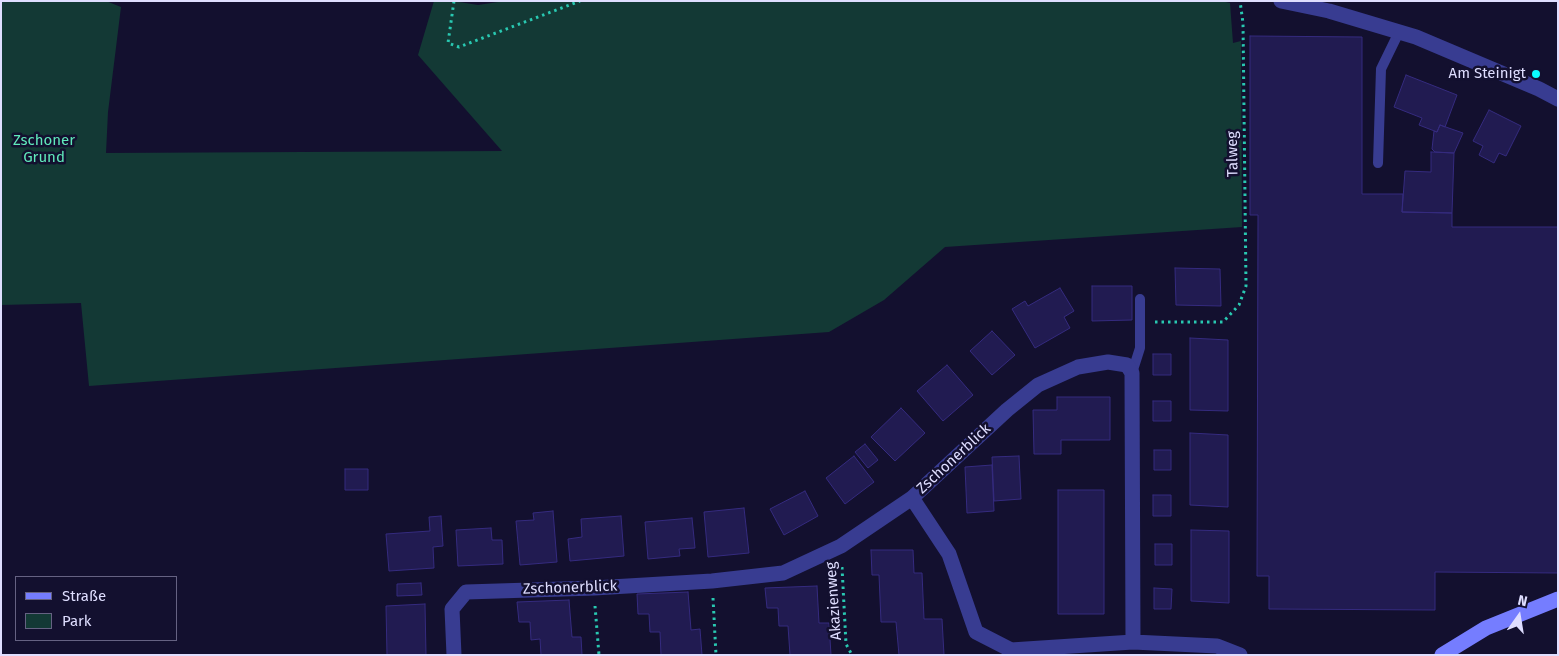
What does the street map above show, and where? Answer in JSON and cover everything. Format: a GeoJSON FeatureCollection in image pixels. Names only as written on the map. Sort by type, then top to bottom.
{"type":"FeatureCollection","features":[{"type":"Feature","properties":{"kind":"street"},"geometry":{"type":"LineString","coordinates":[[1281,1],[1329,11],[1416,37],[1540,89],[1558,99]]}},
{"type":"Feature","properties":{"kind":"street","name":"Zschonerblick"},"geometry":{"type":"LineString","coordinates":[[454,655],[452,608],[466,592],[594,588],[712,581],[783,573],[841,546],[912,498],[1007,410],[1038,385],[1078,367],[1108,362],[1127,366],[1132,373]]}},
{"type":"Feature","properties":{"kind":"street"},"geometry":{"type":"LineString","coordinates":[[1132,373],[1133,642]]}},
{"type":"Feature","properties":{"kind":"street"},"geometry":{"type":"LineString","coordinates":[[912,498],[949,554],[976,632],[1011,650],[1133,642],[1217,646],[1240,655]]}},
{"type":"Feature","properties":{"kind":"street"},"geometry":{"type":"LineString","coordinates":[[1442,655],[1486,628],[1558,599]]}},
{"type":"Feature","properties":{"kind":"lane"},"geometry":{"type":"LineString","coordinates":[[1378,163],[1381,69],[1399,32]]}},
{"type":"Feature","properties":{"kind":"lane"},"geometry":{"type":"LineString","coordinates":[[1132,373],[1140,348],[1140,299]]}},
{"type":"Feature","properties":{"kind":"path"},"geometry":{"type":"LineString","coordinates":[[454,1],[448,43],[459,47],[580,1]]}},
{"type":"Feature","properties":{"kind":"path","name":"Talweg"},"geometry":{"type":"LineString","coordinates":[[1140,322],[1223,322],[1239,305],[1246,286],[1243,23],[1240,1]]}},
{"type":"Feature","properties":{"kind":"path","name":"Akazienweg"},"geometry":{"type":"LineString","coordinates":[[841,546],[846,644],[852,655]]}},
{"type":"Feature","properties":{"kind":"path"},"geometry":{"type":"LineString","coordinates":[[712,581],[716,655]]}},
{"type":"Feature","properties":{"kind":"path"},"geometry":{"type":"LineString","coordinates":[[594,588],[599,655]]}},
{"type":"Feature","properties":{"kind":"green space","name":"Zschoner Grund"},"geometry":{"type":"Polygon","coordinates":[[[1,1],[106,1],[121,7],[108,112],[106,153],[502,151],[418,55],[434,1],[453,1],[478,5],[505,1],[1221,1],[1230,3],[1233,43],[1241,41],[1242,227],[945,247],[884,300],[829,332],[89,386],[81,303],[1,305],[1,1]]]}},
{"type":"Feature","properties":{"kind":"building"},"geometry":{"type":"Polygon","coordinates":[[[1250,36],[1362,37],[1362,194],[1403,194],[1402,212],[1452,213],[1452,227],[1558,227],[1558,573],[1435,572],[1435,610],[1269,609],[1269,576],[1257,576],[1258,215],[1250,215],[1250,36]]]}},
{"type":"Feature","properties":{"kind":"building"},"geometry":{"type":"Polygon","coordinates":[[[1406,75],[1457,95],[1445,127],[1440,125],[1437,132],[1419,125],[1422,118],[1394,107],[1406,75]]]}},
{"type":"Feature","properties":{"kind":"building"},"geometry":{"type":"Polygon","coordinates":[[[1489,110],[1521,126],[1506,156],[1499,153],[1494,163],[1479,155],[1483,146],[1473,141],[1489,110]]]}},
{"type":"Feature","properties":{"kind":"building"},"geometry":{"type":"Polygon","coordinates":[[[1440,125],[1463,133],[1454,153],[1435,152],[1432,149],[1434,131],[1437,132],[1440,125]]]}},
{"type":"Feature","properties":{"kind":"building"},"geometry":{"type":"Polygon","coordinates":[[[1431,152],[1454,153],[1452,213],[1402,212],[1405,171],[1431,172],[1431,152]]]}},
{"type":"Feature","properties":{"kind":"building"},"geometry":{"type":"Polygon","coordinates":[[[1175,268],[1220,269],[1221,306],[1176,305],[1175,268]]]}},
{"type":"Feature","properties":{"kind":"building"},"geometry":{"type":"Polygon","coordinates":[[[1092,286],[1132,286],[1132,320],[1092,321],[1092,286]]]}},
{"type":"Feature","properties":{"kind":"building"},"geometry":{"type":"Polygon","coordinates":[[[1060,288],[1074,311],[1064,317],[1070,328],[1035,348],[1012,309],[1025,301],[1028,306],[1060,288]]]}},
{"type":"Feature","properties":{"kind":"building"},"geometry":{"type":"Polygon","coordinates":[[[992,331],[1015,355],[992,375],[970,351],[992,331]]]}},
{"type":"Feature","properties":{"kind":"building"},"geometry":{"type":"Polygon","coordinates":[[[1190,338],[1228,340],[1228,411],[1190,410],[1190,338]]]}},
{"type":"Feature","properties":{"kind":"building"},"geometry":{"type":"Polygon","coordinates":[[[1153,354],[1171,354],[1171,375],[1153,375],[1153,354]]]}},
{"type":"Feature","properties":{"kind":"building"},"geometry":{"type":"Polygon","coordinates":[[[947,365],[973,395],[943,421],[917,391],[947,365]]]}},
{"type":"Feature","properties":{"kind":"building"},"geometry":{"type":"Polygon","coordinates":[[[1057,397],[1110,397],[1110,440],[1061,440],[1061,454],[1034,454],[1033,410],[1057,410],[1057,397]]]}},
{"type":"Feature","properties":{"kind":"building"},"geometry":{"type":"Polygon","coordinates":[[[1153,401],[1171,401],[1171,421],[1153,421],[1153,401]]]}},
{"type":"Feature","properties":{"kind":"building"},"geometry":{"type":"Polygon","coordinates":[[[901,408],[925,433],[895,461],[871,437],[901,408]]]}},
{"type":"Feature","properties":{"kind":"building"},"geometry":{"type":"Polygon","coordinates":[[[1190,433],[1228,435],[1228,507],[1190,505],[1190,433]]]}},
{"type":"Feature","properties":{"kind":"building"},"geometry":{"type":"Polygon","coordinates":[[[865,444],[878,460],[868,468],[855,452],[865,444]]]}},
{"type":"Feature","properties":{"kind":"building"},"geometry":{"type":"Polygon","coordinates":[[[1154,450],[1171,450],[1171,470],[1154,470],[1154,450]]]}},
{"type":"Feature","properties":{"kind":"building"},"geometry":{"type":"Polygon","coordinates":[[[854,456],[874,482],[845,504],[826,478],[854,456]]]}},
{"type":"Feature","properties":{"kind":"building"},"geometry":{"type":"Polygon","coordinates":[[[1019,456],[1021,499],[994,501],[992,457],[1019,456]]]}},
{"type":"Feature","properties":{"kind":"building"},"geometry":{"type":"Polygon","coordinates":[[[992,465],[994,511],[967,513],[965,467],[992,465]]]}},
{"type":"Feature","properties":{"kind":"building"},"geometry":{"type":"Polygon","coordinates":[[[345,469],[368,469],[368,490],[345,490],[345,469]]]}},
{"type":"Feature","properties":{"kind":"building"},"geometry":{"type":"Polygon","coordinates":[[[1058,490],[1104,490],[1104,614],[1058,614],[1058,490]]]}},
{"type":"Feature","properties":{"kind":"building"},"geometry":{"type":"Polygon","coordinates":[[[805,491],[818,516],[784,535],[770,509],[805,491]]]}},
{"type":"Feature","properties":{"kind":"building"},"geometry":{"type":"Polygon","coordinates":[[[1153,495],[1171,495],[1171,516],[1153,516],[1153,495]]]}},
{"type":"Feature","properties":{"kind":"building"},"geometry":{"type":"Polygon","coordinates":[[[744,508],[749,553],[708,557],[704,512],[744,508]]]}},
{"type":"Feature","properties":{"kind":"building"},"geometry":{"type":"Polygon","coordinates":[[[553,511],[557,562],[520,565],[516,521],[534,520],[533,513],[553,511]]]}},
{"type":"Feature","properties":{"kind":"building"},"geometry":{"type":"Polygon","coordinates":[[[441,516],[443,546],[433,547],[434,568],[389,571],[386,534],[430,531],[429,517],[441,516]]]}},
{"type":"Feature","properties":{"kind":"building"},"geometry":{"type":"Polygon","coordinates":[[[621,516],[624,556],[570,561],[568,539],[582,537],[581,519],[621,516]]]}},
{"type":"Feature","properties":{"kind":"building"},"geometry":{"type":"Polygon","coordinates":[[[692,518],[695,548],[679,549],[680,556],[648,559],[645,522],[692,518]]]}},
{"type":"Feature","properties":{"kind":"building"},"geometry":{"type":"Polygon","coordinates":[[[491,528],[492,540],[502,540],[503,564],[458,566],[456,530],[491,528]]]}},
{"type":"Feature","properties":{"kind":"building"},"geometry":{"type":"Polygon","coordinates":[[[1191,530],[1229,531],[1229,603],[1191,601],[1191,530]]]}},
{"type":"Feature","properties":{"kind":"building"},"geometry":{"type":"Polygon","coordinates":[[[1155,544],[1172,544],[1172,565],[1155,565],[1155,544]]]}},
{"type":"Feature","properties":{"kind":"building"},"geometry":{"type":"Polygon","coordinates":[[[871,550],[913,550],[914,573],[922,573],[924,619],[942,619],[944,655],[899,655],[896,622],[881,622],[879,575],[872,575],[871,550]]]}},
{"type":"Feature","properties":{"kind":"building"},"geometry":{"type":"Polygon","coordinates":[[[421,583],[422,595],[397,596],[397,584],[421,583]]]}},
{"type":"Feature","properties":{"kind":"building"},"geometry":{"type":"Polygon","coordinates":[[[817,586],[819,623],[829,623],[831,655],[790,655],[788,626],[779,626],[778,608],[767,608],[765,588],[817,586]]]}},
{"type":"Feature","properties":{"kind":"building"},"geometry":{"type":"Polygon","coordinates":[[[1154,588],[1172,589],[1171,609],[1154,609],[1154,588]]]}},
{"type":"Feature","properties":{"kind":"building"},"geometry":{"type":"Polygon","coordinates":[[[688,592],[691,630],[700,629],[702,655],[661,655],[660,632],[650,632],[649,614],[638,614],[637,594],[688,592]]]}},
{"type":"Feature","properties":{"kind":"building"},"geometry":{"type":"Polygon","coordinates":[[[569,600],[572,637],[581,637],[582,655],[541,655],[540,639],[531,640],[530,622],[519,622],[517,602],[569,600]]]}},
{"type":"Feature","properties":{"kind":"building"},"geometry":{"type":"Polygon","coordinates":[[[425,604],[426,655],[387,655],[386,606],[425,604]]]}},
{"type":"Feature","properties":{"kind":"place","name":"Am Steinigt"},"geometry":{"type":"Point","coordinates":[1536,74]}}]}
